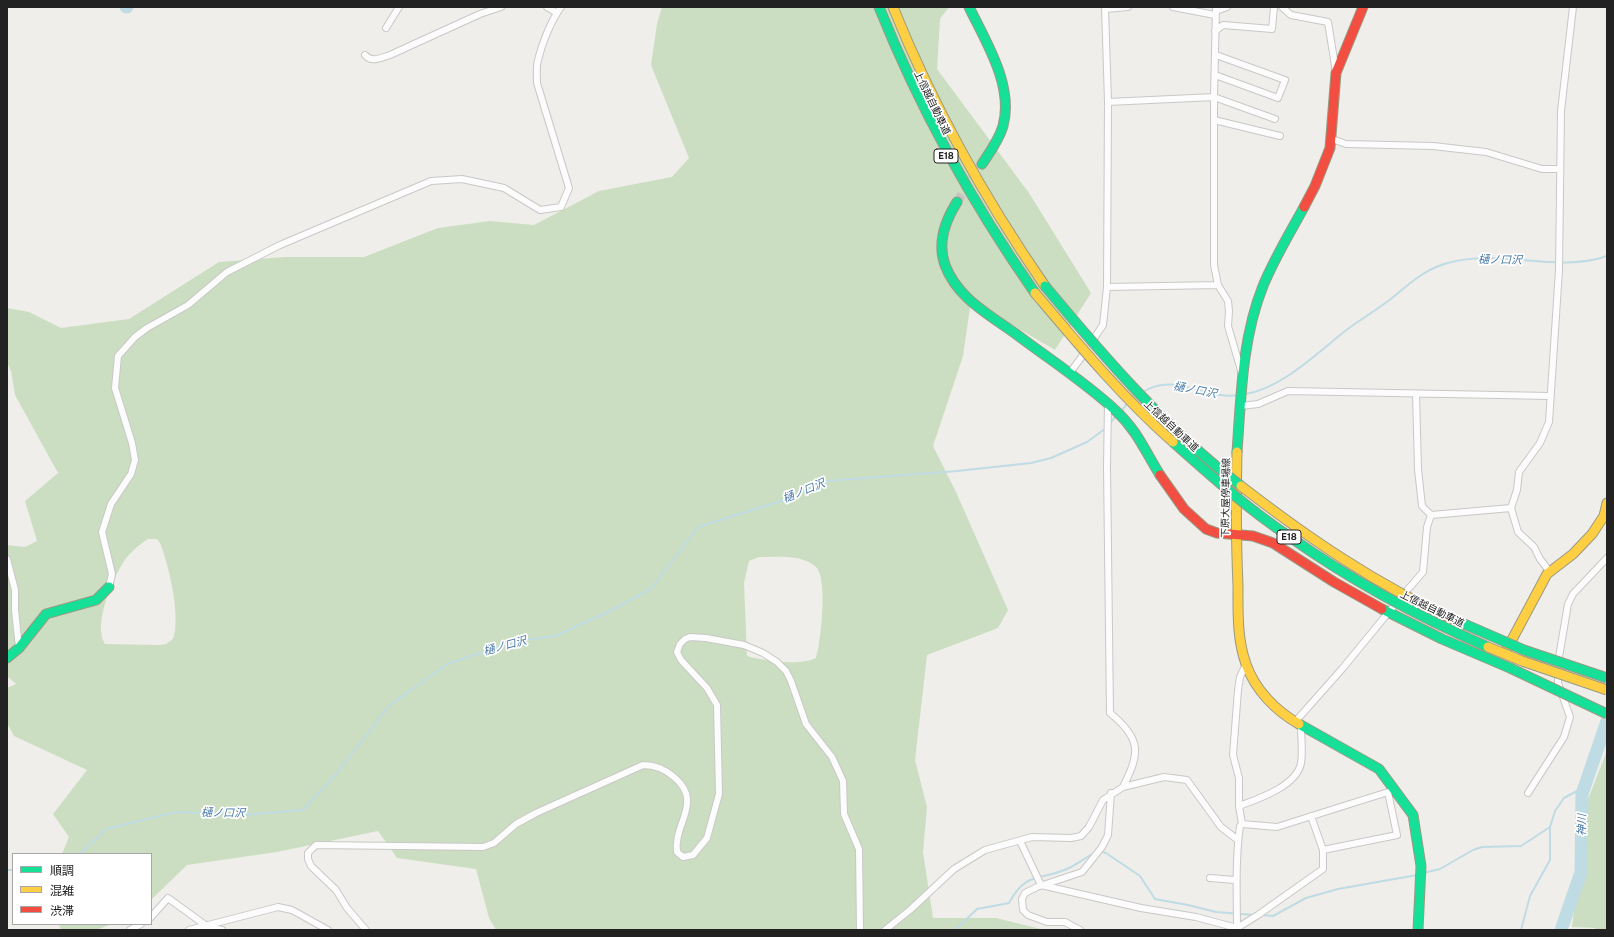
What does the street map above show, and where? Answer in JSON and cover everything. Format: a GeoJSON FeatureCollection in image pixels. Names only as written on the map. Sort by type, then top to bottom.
{"type":"FeatureCollection","features":[{"type":"Feature","properties":{"kind":"main road","name":"上信越自動車道"},"geometry":{"type":"LineString","coordinates":[[879,7],[909,80],[945,154],[989,227],[1035,293],[1085,354],[1144,417],[1207,474],[1279,530],[1352,579],[1431,621],[1511,657],[1607,690]]}},
{"type":"Feature","properties":{"kind":"main road","name":"上信越自動車道"},"geometry":{"type":"LineString","coordinates":[[893,7],[920,73],[957,147],[999,220],[1045,286],[1095,348],[1152,408],[1216,467],[1286,521],[1359,569],[1435,611],[1515,646],[1607,678]]}},
{"type":"Feature","properties":{"kind":"main road"},"geometry":{"type":"LineString","coordinates":[[970,7],[1004,88],[1006,108],[1003,126],[982,164]]}},
{"type":"Feature","properties":{"kind":"main road","name":"下原大屋停車場線"},"geometry":{"type":"LineString","coordinates":[[1363,7],[1336,73],[1332,139],[1315,186],[1263,286],[1250,328],[1243,376],[1237,452],[1236,534],[1239,635],[1246,664],[1264,696],[1275,708],[1298,724],[1380,769],[1413,815],[1421,869],[1418,930]]}},
{"type":"Feature","properties":{"kind":"main road"},"geometry":{"type":"LineString","coordinates":[[957,202],[948,217],[941,240],[945,265],[951,278],[960,291],[981,309],[1108,404],[1130,424],[1173,495],[1197,522],[1208,530],[1218,534],[1236,534],[1263,538],[1279,545],[1332,581],[1388,612],[1607,714]]}},
{"type":"Feature","properties":{"kind":"main road"},"geometry":{"type":"LineString","coordinates":[[1500,664],[1530,603],[1550,572],[1573,554],[1592,534],[1604,516],[1607,503]]}},
{"type":"Feature","properties":{"kind":"main road"},"geometry":{"type":"LineString","coordinates":[[7,658],[19,648],[46,614],[96,600],[109,587]]}},
{"type":"Feature","properties":{"kind":"street"},"geometry":{"type":"LineString","coordinates":[[386,28],[399,7]]}},
{"type":"Feature","properties":{"kind":"street"},"geometry":{"type":"LineString","coordinates":[[365,54],[368,58],[374,60],[390,55],[501,7]]}},
{"type":"Feature","properties":{"kind":"street"},"geometry":{"type":"LineString","coordinates":[[547,7],[557,13]]}},
{"type":"Feature","properties":{"kind":"street"},"geometry":{"type":"LineString","coordinates":[[109,587],[112,574],[102,532],[110,504],[131,474],[135,460],[132,443],[115,388],[118,356],[141,333],[188,305],[227,272],[280,245],[431,181],[462,179],[504,188],[540,210],[561,206],[569,188],[537,83],[537,61],[557,13],[561,7]]}},
{"type":"Feature","properties":{"kind":"street"},"geometry":{"type":"LineString","coordinates":[[1069,374],[1103,325],[1107,287],[1108,102],[1105,8],[1128,7]]}},
{"type":"Feature","properties":{"kind":"street"},"geometry":{"type":"LineString","coordinates":[[1173,7],[1216,11],[1227,7]]}},
{"type":"Feature","properties":{"kind":"street"},"geometry":{"type":"LineString","coordinates":[[1215,31],[1223,25],[1272,29],[1274,7]]}},
{"type":"Feature","properties":{"kind":"street"},"geometry":{"type":"LineString","coordinates":[[1282,7],[1290,15],[1328,22],[1336,73]]}},
{"type":"Feature","properties":{"kind":"street"},"geometry":{"type":"LineString","coordinates":[[1550,572],[1540,559],[1534,547],[1518,532],[1511,508],[1517,490],[1519,472],[1540,443],[1549,422],[1559,266],[1559,169],[1561,111],[1573,7]]}},
{"type":"Feature","properties":{"kind":"street"},"geometry":{"type":"LineString","coordinates":[[1216,11],[1214,97],[1214,265],[1218,285],[1228,301],[1228,326],[1243,376]]}},
{"type":"Feature","properties":{"kind":"street"},"geometry":{"type":"LineString","coordinates":[[1215,75],[1278,98],[1285,80],[1216,55]]}},
{"type":"Feature","properties":{"kind":"street"},"geometry":{"type":"LineString","coordinates":[[1108,102],[1214,97],[1275,119]]}},
{"type":"Feature","properties":{"kind":"street"},"geometry":{"type":"LineString","coordinates":[[1214,120],[1280,136]]}},
{"type":"Feature","properties":{"kind":"street"},"geometry":{"type":"LineString","coordinates":[[1332,139],[1346,144],[1433,146],[1486,152],[1542,169],[1559,169]]}},
{"type":"Feature","properties":{"kind":"street"},"geometry":{"type":"LineString","coordinates":[[1107,287],[1218,285]]}},
{"type":"Feature","properties":{"kind":"street"},"geometry":{"type":"LineString","coordinates":[[1241,403],[1258,404],[1288,391],[1550,396]]}},
{"type":"Feature","properties":{"kind":"street"},"geometry":{"type":"LineString","coordinates":[[1416,394],[1420,494],[1422,506],[1431,515]]}},
{"type":"Feature","properties":{"kind":"street"},"geometry":{"type":"LineString","coordinates":[[1108,404],[1107,466],[1110,713],[1122,723],[1136,748],[1136,759],[1123,787]]}},
{"type":"Feature","properties":{"kind":"street"},"geometry":{"type":"LineString","coordinates":[[1431,515],[1511,508]]}},
{"type":"Feature","properties":{"kind":"street"},"geometry":{"type":"LineString","coordinates":[[1239,806],[1281,788],[1295,774],[1301,764],[1298,724],[1388,612],[1423,572],[1426,527],[1431,515]]}},
{"type":"Feature","properties":{"kind":"street"},"geometry":{"type":"LineString","coordinates":[[1528,793],[1564,737],[1570,716],[1558,683],[1559,653],[1568,604],[1573,594],[1607,558]]}},
{"type":"Feature","properties":{"kind":"street"},"geometry":{"type":"LineString","coordinates":[[7,559],[15,590],[15,610],[19,648]]}},
{"type":"Feature","properties":{"kind":"street"},"geometry":{"type":"LineString","coordinates":[[366,930],[347,908],[336,890],[309,861],[308,853],[316,845],[325,843],[482,847],[494,843],[516,824],[536,813],[643,765],[650,765],[667,772],[683,788],[687,796],[688,806],[677,852],[683,857],[693,855],[707,838],[719,794],[717,705],[707,688],[681,660],[677,652],[678,647],[684,639],[696,636],[750,648],[772,659],[786,671],[806,724],[832,757],[843,781],[844,814],[859,849],[860,930]]}},
{"type":"Feature","properties":{"kind":"street"},"geometry":{"type":"LineString","coordinates":[[1237,929],[1235,880],[1238,840],[1240,826],[1242,824],[1239,806],[1239,778],[1233,755],[1238,690],[1240,677],[1246,664]]}},
{"type":"Feature","properties":{"kind":"street"},"geometry":{"type":"LineString","coordinates":[[885,930],[910,910],[954,869],[984,850],[1032,838],[1071,838],[1081,836],[1089,827],[1103,800],[1123,787],[1152,779],[1164,777],[1187,780],[1221,827],[1238,840]]}},
{"type":"Feature","properties":{"kind":"street"},"geometry":{"type":"LineString","coordinates":[[1242,824],[1278,827],[1388,792],[1397,835],[1323,850]]}},
{"type":"Feature","properties":{"kind":"street"},"geometry":{"type":"LineString","coordinates":[[1080,930],[1065,922],[1047,922],[1034,918],[1026,913],[1022,905],[1022,899],[1025,893],[1042,885],[1082,872],[1102,846],[1108,835],[1112,793]]}},
{"type":"Feature","properties":{"kind":"street"},"geometry":{"type":"LineString","coordinates":[[1237,929],[1322,869],[1323,850],[1311,816]]}},
{"type":"Feature","properties":{"kind":"street"},"geometry":{"type":"LineString","coordinates":[[1020,841],[1042,885]]}},
{"type":"Feature","properties":{"kind":"street"},"geometry":{"type":"LineString","coordinates":[[1210,878],[1235,880]]}},
{"type":"Feature","properties":{"kind":"street"},"geometry":{"type":"LineString","coordinates":[[1042,885],[1141,908],[1196,917],[1237,929]]}},
{"type":"Feature","properties":{"kind":"street"},"geometry":{"type":"LineString","coordinates":[[152,916],[168,898],[208,926],[222,930]]}},
{"type":"Feature","properties":{"kind":"street"},"geometry":{"type":"LineString","coordinates":[[189,930],[208,926],[268,908],[278,907],[292,910],[328,930]]}},
{"type":"Feature","properties":{"kind":"street"},"geometry":{"type":"LineString","coordinates":[[130,930],[139,925]]}},
{"type":"Feature","properties":{"kind":"green space"},"geometry":{"type":"Polygon","coordinates":[[[662,7],[949,7],[940,19],[937,69],[1029,193],[1091,293],[1055,350],[971,301],[963,356],[933,446],[956,492],[1008,610],[998,628],[927,655],[915,760],[927,807],[923,852],[933,918],[996,918],[1045,930],[496,930],[489,918],[476,869],[397,858],[378,831],[277,852],[187,865],[152,899],[152,853],[62,853],[69,837],[53,814],[87,770],[14,736],[7,723],[7,688],[16,684],[7,676],[7,545],[25,547],[37,541],[25,501],[58,473],[15,395],[11,371],[7,362],[7,308],[29,312],[61,328],[129,319],[219,262],[285,257],[364,257],[438,228],[490,221],[534,225],[599,191],[672,177],[689,158],[651,65],[657,24],[662,7]],[[148,539],[137,547],[127,557],[116,575],[106,600],[101,625],[102,636],[105,644],[159,645],[166,644],[173,639],[176,618],[173,591],[167,564],[160,543],[157,539],[148,539]],[[759,557],[749,561],[744,583],[747,656],[763,660],[782,662],[801,662],[816,658],[820,639],[823,597],[820,574],[816,567],[811,563],[797,558],[759,557]]]}},
{"type":"Feature","properties":{"kind":"green space"},"geometry":{"type":"Polygon","coordinates":[[[1607,751],[1607,930],[1572,927],[1586,804],[1607,751]]]}},
{"type":"Feature","properties":{"kind":"green space"},"geometry":{"type":"Polygon","coordinates":[[[59,925],[109,925],[96,930],[61,930],[59,925]]]}},
{"type":"Feature","properties":{"kind":"waterway","name":"樋ノ口沢"},"geometry":{"type":"LineString","coordinates":[[1245,394],[1259,391],[1287,377],[1349,328],[1387,302],[1418,277],[1436,267],[1457,261],[1478,258],[1566,262],[1587,261],[1607,256]]}},
{"type":"Feature","properties":{"kind":"waterway","name":"樋ノ口沢"},"geometry":{"type":"LineString","coordinates":[[1143,392],[1155,386],[1167,384],[1179,385],[1227,396],[1239,395]]}},
{"type":"Feature","properties":{"kind":"waterway","name":"樋ノ口沢"},"geometry":{"type":"LineString","coordinates":[[1121,411],[1127,404]]}},
{"type":"Feature","properties":{"kind":"waterway","name":"樋ノ口沢"},"geometry":{"type":"LineString","coordinates":[[1110,423],[1116,416]]}},
{"type":"Feature","properties":{"kind":"waterway","name":"樋ノ口沢"},"geometry":{"type":"LineString","coordinates":[[81,853],[106,829],[176,812],[240,815],[303,810],[336,774],[389,706],[447,664],[517,641],[555,636],[606,613],[651,589],[698,527],[787,499],[826,481],[957,471],[1031,463],[1051,458],[1087,442],[1106,428]]}},
{"type":"Feature","properties":{"kind":"waterway","name":"神川"},"geometry":{"type":"LineString","coordinates":[[1561,930],[1581,872],[1582,794],[1607,721]]}},
{"type":"Feature","properties":{"kind":"waterway"},"geometry":{"type":"LineString","coordinates":[[1521,930],[1530,896],[1550,860],[1550,827],[1555,811],[1564,798],[1577,791],[1582,794]]}},
{"type":"Feature","properties":{"kind":"waterway"},"geometry":{"type":"LineString","coordinates":[[1423,873],[1440,869],[1473,850],[1482,847],[1521,846],[1550,827]]}},
{"type":"Feature","properties":{"kind":"waterway"},"geometry":{"type":"LineString","coordinates":[[1100,851],[1106,853],[1140,876],[1155,899],[1216,912],[1254,915]]}},
{"type":"Feature","properties":{"kind":"waterway"},"geometry":{"type":"LineString","coordinates":[[955,930],[977,909],[1009,903],[1015,893],[1027,881],[1067,869],[1094,853]]}},
{"type":"Feature","properties":{"kind":"waterway","name":"樋ノ口沢"},"geometry":{"type":"LineString","coordinates":[[7,870],[12,870]]}},
{"type":"Feature","properties":{"kind":"waterway"},"geometry":{"type":"LineString","coordinates":[[1261,915],[1273,916],[1306,898],[1338,889],[1417,875]]}},
{"type":"Feature","properties":{"kind":"tunnel"},"geometry":{"type":"LineString","coordinates":[[957,202],[982,164]]}},
{"type":"Feature","properties":{"kind":"traffic: fast"},"geometry":{"type":"LineString","coordinates":[[879,7],[912,82],[949,154],[990,225],[1035,293]]}},
{"type":"Feature","properties":{"kind":"traffic: fast"},"geometry":{"type":"LineString","coordinates":[[969,7],[990,49],[1002,80],[1005,95],[1003,126],[997,141],[982,164]]}},
{"type":"Feature","properties":{"kind":"traffic: fast"},"geometry":{"type":"LineString","coordinates":[[957,202],[946,224],[942,240],[943,257],[950,277],[975,305],[1079,380],[1115,410],[1135,433],[1160,475]]}},
{"type":"Feature","properties":{"kind":"traffic: fast"},"geometry":{"type":"LineString","coordinates":[[1237,452],[1241,389],[1247,347],[1256,306],[1272,266],[1304,207]]}},
{"type":"Feature","properties":{"kind":"traffic: fast"},"geometry":{"type":"LineString","coordinates":[[1045,286],[1090,340],[1137,392],[1187,441],[1241,486]]}},
{"type":"Feature","properties":{"kind":"traffic: fast"},"geometry":{"type":"LineString","coordinates":[[1173,442],[1244,503],[1274,526],[1337,569],[1411,611],[1488,647]]}},
{"type":"Feature","properties":{"kind":"traffic: fast"},"geometry":{"type":"LineString","coordinates":[[7,658],[19,648],[46,614],[96,600],[109,587]]}},
{"type":"Feature","properties":{"kind":"traffic: fast"},"geometry":{"type":"LineString","coordinates":[[1382,609],[1442,639],[1510,668]]}},
{"type":"Feature","properties":{"kind":"traffic: fast"},"geometry":{"type":"LineString","coordinates":[[1455,620],[1524,650],[1607,678]]}},
{"type":"Feature","properties":{"kind":"traffic: fast"},"geometry":{"type":"LineString","coordinates":[[1510,668],[1607,714]]}},
{"type":"Feature","properties":{"kind":"traffic: fast"},"geometry":{"type":"LineString","coordinates":[[1299,724],[1379,769],[1413,815],[1421,866],[1418,930]]}},
{"type":"Feature","properties":{"kind":"traffic: slow"},"geometry":{"type":"LineString","coordinates":[[893,7],[925,80],[961,151],[1001,219],[1045,286]]}},
{"type":"Feature","properties":{"kind":"traffic: slow"},"geometry":{"type":"LineString","coordinates":[[1035,293],[1119,389],[1173,442]]}},
{"type":"Feature","properties":{"kind":"traffic: slow"},"geometry":{"type":"LineString","coordinates":[[1237,452],[1236,519],[1238,616],[1243,655],[1250,674],[1267,699],[1282,713],[1299,724]]}},
{"type":"Feature","properties":{"kind":"traffic: slow"},"geometry":{"type":"LineString","coordinates":[[1241,486],[1291,524],[1371,576],[1426,607],[1455,620]]}},
{"type":"Feature","properties":{"kind":"traffic: slow"},"geometry":{"type":"LineString","coordinates":[[1507,649],[1547,574],[1573,554],[1592,534],[1604,516],[1607,503]]}},
{"type":"Feature","properties":{"kind":"traffic: slow"},"geometry":{"type":"LineString","coordinates":[[1488,647],[1522,661],[1607,690]]}},
{"type":"Feature","properties":{"kind":"traffic: jam"},"geometry":{"type":"LineString","coordinates":[[1304,207],[1315,186],[1330,148],[1336,73],[1363,7]]}},
{"type":"Feature","properties":{"kind":"traffic: jam"},"geometry":{"type":"LineString","coordinates":[[1160,475],[1184,509],[1206,529],[1217,533],[1253,536],[1273,543],[1334,582],[1382,609]]}}]}
